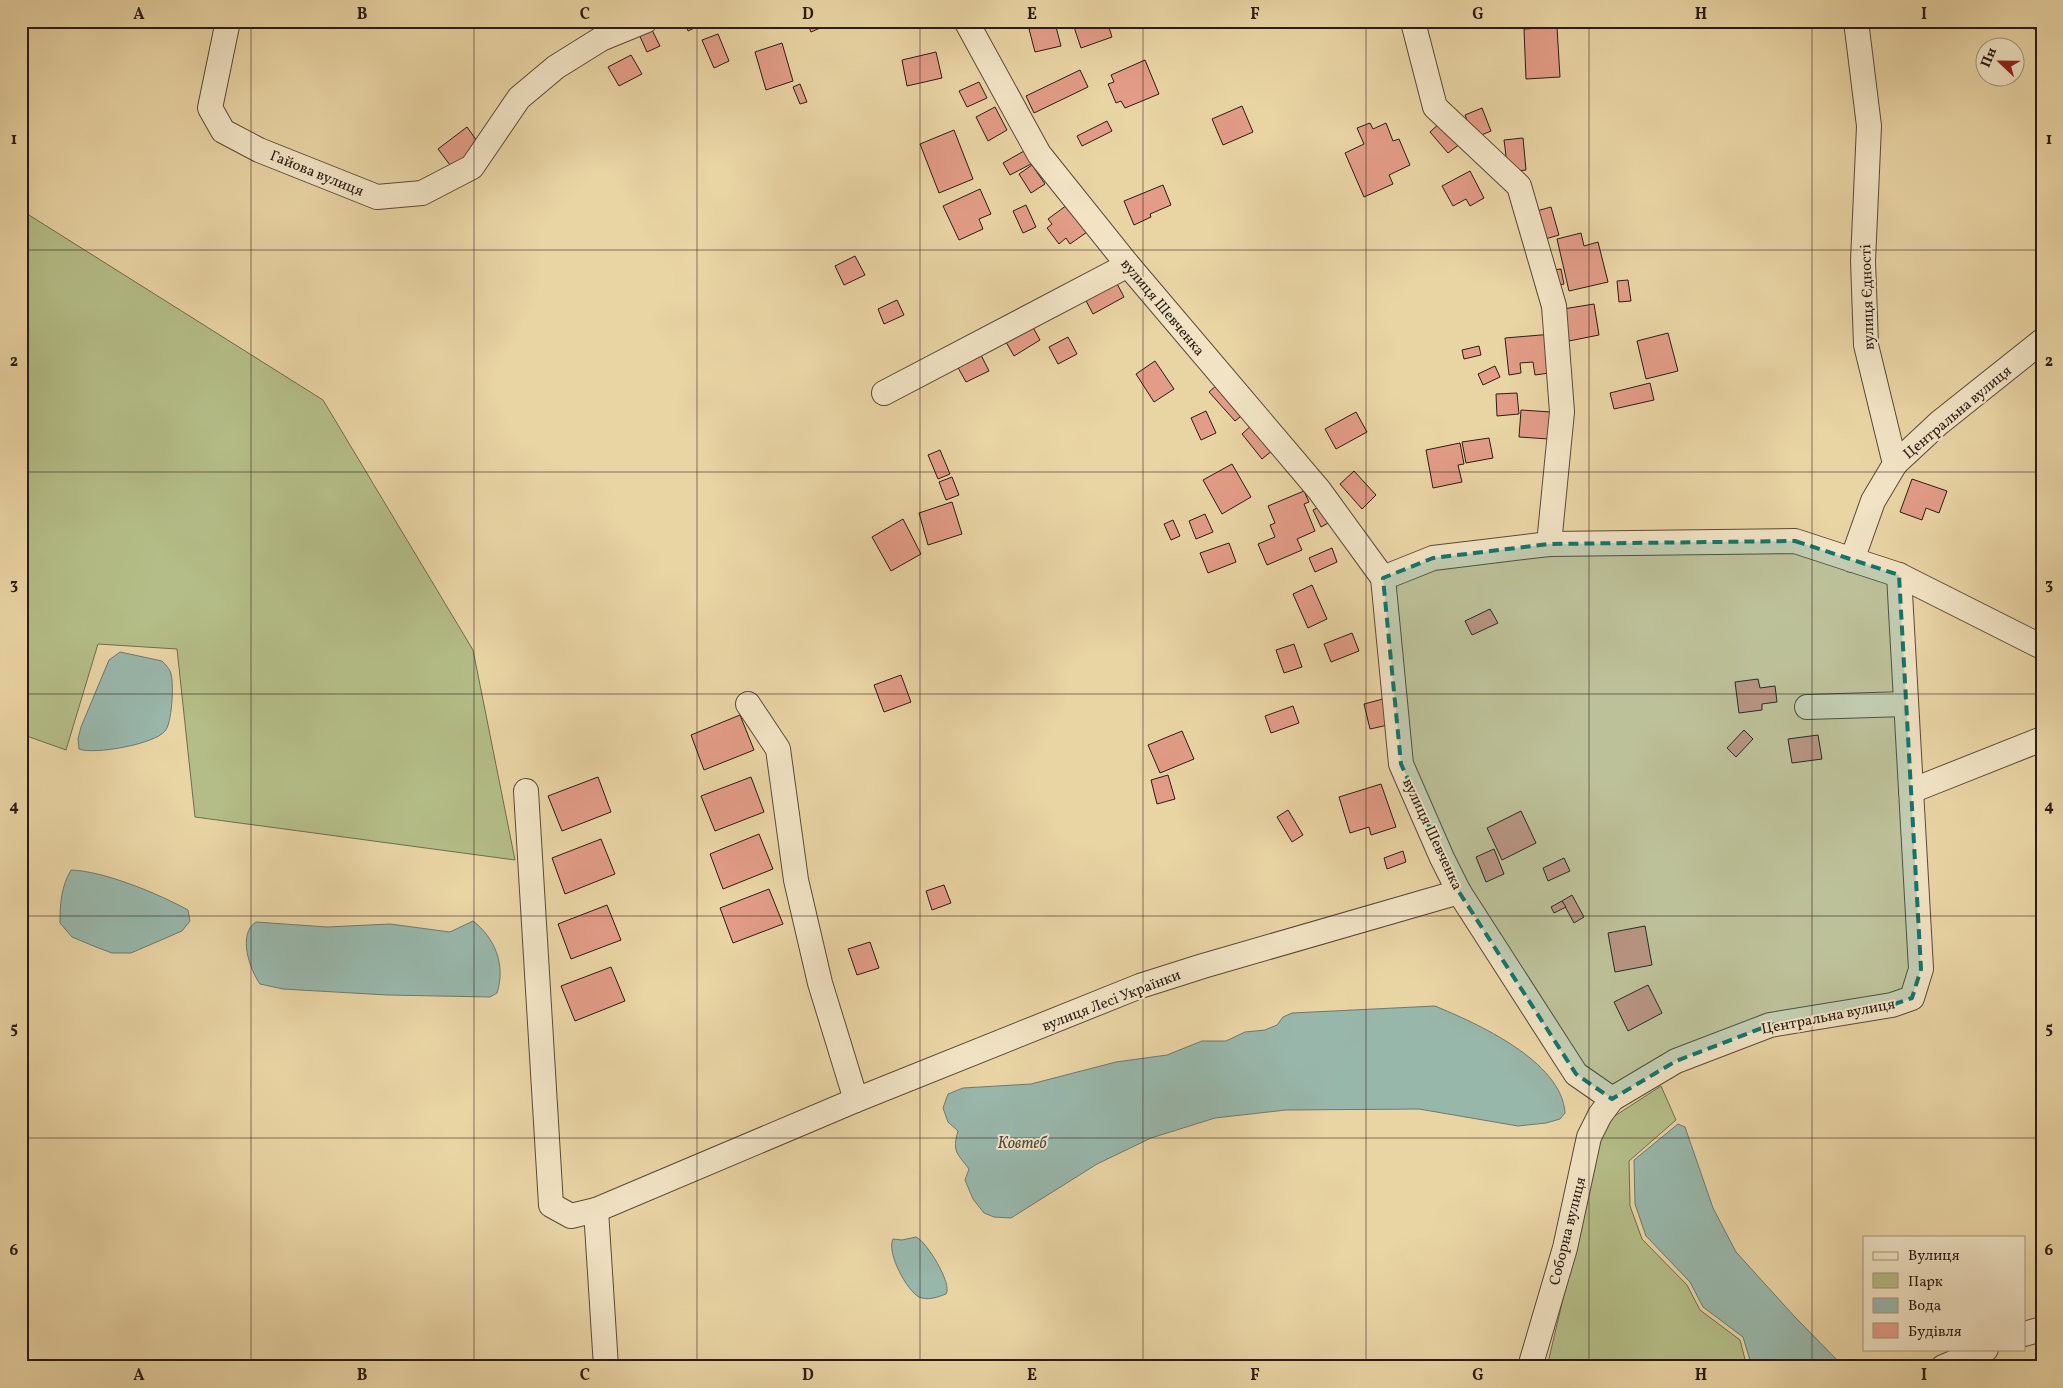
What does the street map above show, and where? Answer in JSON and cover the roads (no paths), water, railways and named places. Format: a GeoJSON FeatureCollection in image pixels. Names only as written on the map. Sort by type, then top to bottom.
{"type":"FeatureCollection","features":[{"type":"Feature","properties":{"kind":"street","name":"Гайова вулиця"},"geometry":{"type":"LineString","coordinates":[[228,21],[210,108],[223,130],[259,150],[377,197],[422,194],[472,167],[519,98],[556,67],[601,39],[645,21]]}},
{"type":"Feature","properties":{"kind":"street","name":"вулиця Шевченка"},"geometry":{"type":"LineString","coordinates":[[966,21],[1039,154],[1128,265],[1319,490],[1383,578],[1401,764],[1459,892],[1576,1074],[1612,1099]]}},
{"type":"Feature","properties":{"kind":"street","name":"вулиця Єдності"},"geometry":{"type":"LineString","coordinates":[[1856,21],[1869,126],[1863,261],[1866,345],[1896,464]]}},
{"type":"Feature","properties":{"kind":"street"},"geometry":{"type":"LineString","coordinates":[[1414,26],[1435,107],[1518,186],[1554,306],[1562,412],[1549,544]]}},
{"type":"Feature","properties":{"kind":"street"},"geometry":{"type":"LineString","coordinates":[[884,393],[1128,265]]}},
{"type":"Feature","properties":{"kind":"street","name":"Центральна вулиця"},"geometry":{"type":"LineString","coordinates":[[1896,464],[1939,423],[2042,341]]}},
{"type":"Feature","properties":{"kind":"street"},"geometry":{"type":"LineString","coordinates":[[1852,560],[1873,501],[1896,464]]}},
{"type":"Feature","properties":{"kind":"street"},"geometry":{"type":"LineString","coordinates":[[1383,578],[1433,558],[1549,544],[1794,541],[1899,575],[2042,647]]}},
{"type":"Feature","properties":{"kind":"street","name":"Центральна вулиця"},"geometry":{"type":"LineString","coordinates":[[1612,1099],[1676,1061],[1770,1025],[1892,1006],[1912,998],[1921,969],[1899,575]]}},
{"type":"Feature","properties":{"kind":"street"},"geometry":{"type":"LineString","coordinates":[[748,704],[778,749],[796,880],[820,983],[856,1100]]}},
{"type":"Feature","properties":{"kind":"street"},"geometry":{"type":"LineString","coordinates":[[1808,707],[1906,704]]}},
{"type":"Feature","properties":{"kind":"street"},"geometry":{"type":"LineString","coordinates":[[1911,791],[2042,739]]}},
{"type":"Feature","properties":{"kind":"street","name":"вулиця Лесі Українки"},"geometry":{"type":"LineString","coordinates":[[526,791],[551,1205],[571,1216],[596,1210],[856,1100],[1140,986],[1459,892]]}},
{"type":"Feature","properties":{"kind":"street","name":"Соборна вулиця"},"geometry":{"type":"LineString","coordinates":[[1530,1367],[1565,1248],[1589,1137],[1600,1115],[1612,1099]]}},
{"type":"Feature","properties":{"kind":"street"},"geometry":{"type":"LineString","coordinates":[[596,1210],[606,1367]]}},
{"type":"Feature","properties":{"kind":"street"},"geometry":{"type":"LineString","coordinates":[[2026,1333],[2042,1329]]}},
{"type":"Feature","properties":{"kind":"street"},"geometry":{"type":"LineString","coordinates":[[1943,1367],[1984,1350]]}},
{"type":"Feature","properties":{"kind":"water"},"geometry":{"type":"Polygon","coordinates":[[[120,652],[162,661],[169,668],[172,679],[172,695],[171,713],[167,727],[159,736],[137,744],[97,751],[79,749],[78,739],[81,727],[109,660],[120,652]]]}},
{"type":"Feature","properties":{"kind":"water"},"geometry":{"type":"Polygon","coordinates":[[[71,870],[99,874],[162,897],[188,910],[190,921],[182,931],[131,953],[112,953],[72,937],[60,923],[62,896],[71,870]]]}},
{"type":"Feature","properties":{"kind":"water"},"geometry":{"type":"Polygon","coordinates":[[[473,921],[487,935],[497,953],[500,972],[499,983],[497,993],[490,997],[387,995],[283,989],[260,984],[252,970],[247,952],[247,935],[250,928],[256,922],[327,927],[390,924],[450,932],[473,921]]]}},
{"type":"Feature","properties":{"kind":"water","name":"Ковтеб"},"geometry":{"type":"Polygon","coordinates":[[[1435,1006],[1493,1034],[1514,1046],[1533,1061],[1549,1077],[1560,1094],[1565,1113],[1560,1119],[1546,1123],[1518,1126],[1419,1109],[1286,1110],[1215,1118],[1151,1138],[1097,1164],[1011,1218],[994,1217],[984,1213],[973,1199],[965,1180],[969,1169],[956,1148],[958,1131],[948,1122],[943,1108],[948,1094],[963,1088],[1031,1084],[1116,1062],[1167,1055],[1202,1041],[1226,1041],[1245,1032],[1265,1030],[1277,1025],[1283,1017],[1292,1013],[1435,1006]]]}},
{"type":"Feature","properties":{"kind":"water"},"geometry":{"type":"Polygon","coordinates":[[[1678,1124],[1685,1127],[1713,1208],[1736,1252],[1794,1316],[1844,1367],[1752,1367],[1743,1337],[1703,1307],[1690,1282],[1646,1236],[1635,1204],[1634,1160],[1678,1124]]]}},
{"type":"Feature","properties":{"kind":"water"},"geometry":{"type":"Polygon","coordinates":[[[916,1237],[926,1246],[937,1263],[946,1281],[946,1294],[929,1299],[919,1297],[909,1287],[899,1271],[892,1253],[893,1239],[902,1240],[916,1237]]]}}]}
